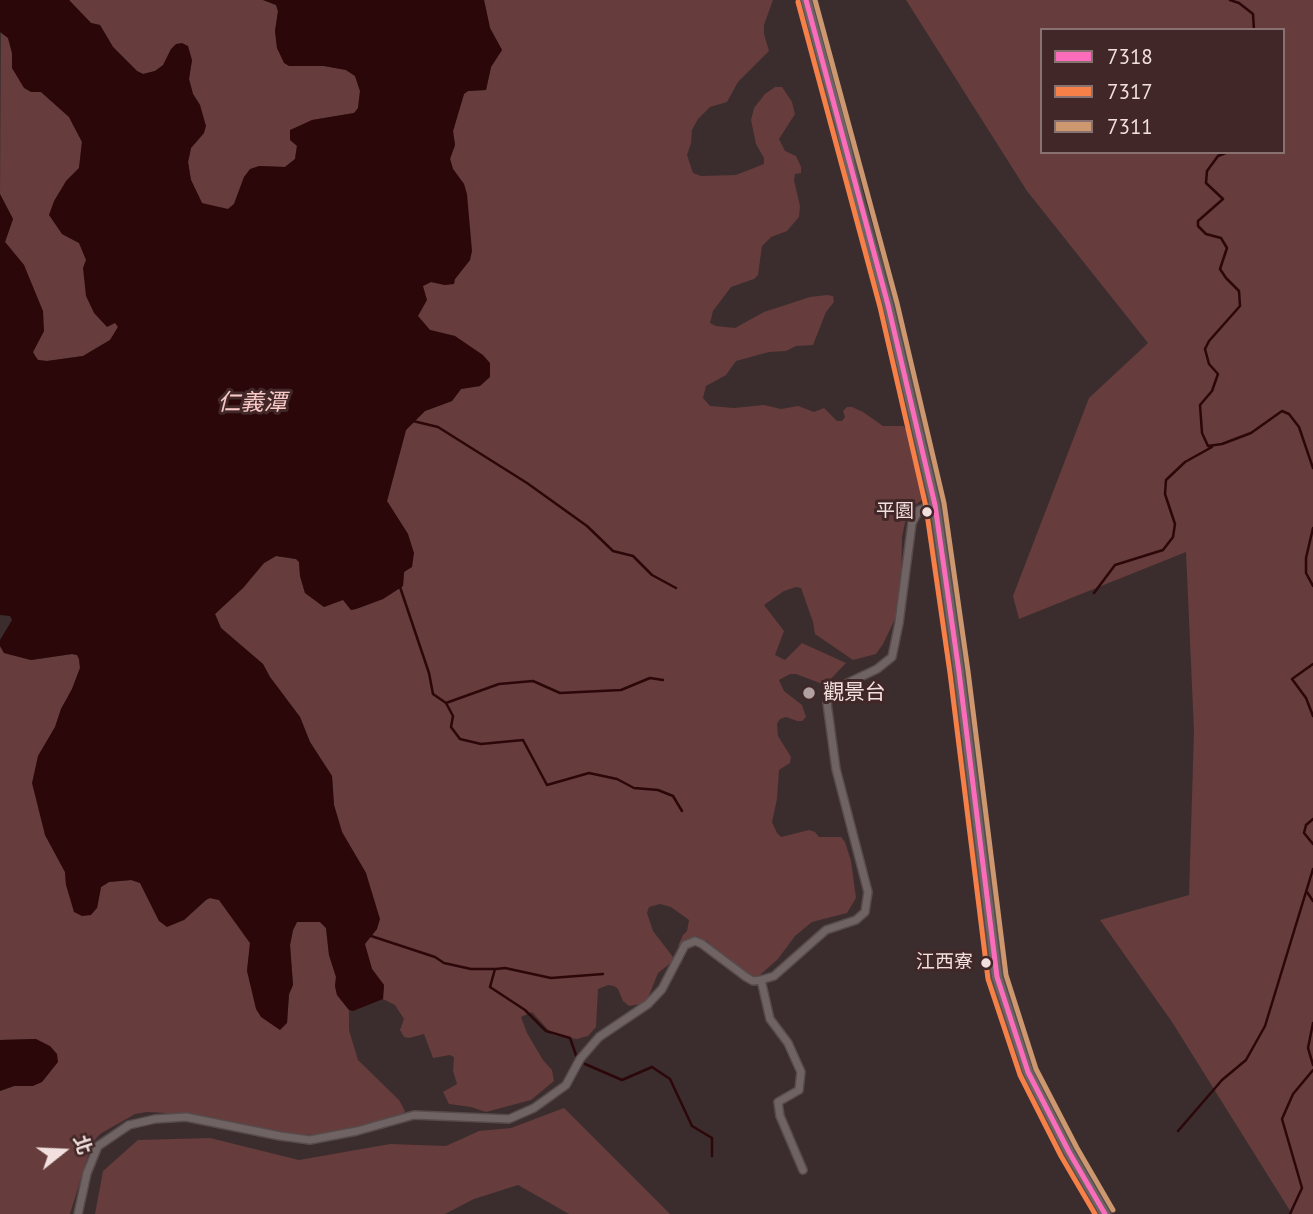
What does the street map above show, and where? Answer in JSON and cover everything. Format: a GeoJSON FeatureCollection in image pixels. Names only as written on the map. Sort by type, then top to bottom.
{"type":"FeatureCollection","features":[{"type":"Feature","properties":{"kind":"main road"},"geometry":{"type":"LineString","coordinates":[[806,0],[841,127],[856,196],[888,305],[935,505],[959,672],[996,977],[1028,1073],[1105,1214]]}},
{"type":"Feature","properties":{"kind":"street"},"geometry":{"type":"LineString","coordinates":[[78,1214],[88,1173],[99,1146],[129,1125],[155,1119],[186,1117],[310,1140],[357,1131],[414,1115],[509,1119],[534,1108],[566,1085],[580,1059],[599,1037],[648,1004],[662,989],[685,944],[695,941],[746,977],[761,981],[774,976],[825,930],[856,920],[865,912],[867,892],[836,769],[827,703],[838,688],[877,669],[892,657],[912,523],[919,510],[935,505]]}},
{"type":"Feature","properties":{"kind":"street"},"geometry":{"type":"LineString","coordinates":[[761,981],[770,1019],[789,1043],[800,1072],[799,1090],[778,1102],[780,1116],[803,1170]]}},
{"type":"Feature","properties":{"kind":"shaded area"},"geometry":{"type":"Polygon","coordinates":[[[69,0],[263,0],[276,5],[277,48],[289,66],[324,66],[346,70],[355,76],[360,91],[358,109],[354,113],[312,120],[297,145],[295,159],[285,167],[259,166],[244,177],[234,204],[228,209],[208,206],[202,203],[191,180],[188,162],[191,148],[204,133],[200,105],[193,94],[189,79],[192,60],[171,49],[164,65],[143,74],[113,47],[100,25],[91,23],[69,0]]]}},
{"type":"Feature","properties":{"kind":"shaded area"},"geometry":{"type":"Polygon","coordinates":[[[484,0],[773,0],[764,25],[769,51],[738,82],[727,102],[710,107],[698,119],[692,130],[687,155],[693,173],[701,176],[736,175],[764,164],[751,120],[754,108],[765,94],[775,87],[782,87],[792,102],[795,114],[779,139],[785,151],[796,156],[801,167],[801,173],[795,174],[794,180],[800,206],[799,217],[787,231],[771,237],[762,246],[758,275],[731,287],[713,311],[710,323],[735,328],[764,312],[810,297],[833,296],[834,302],[826,312],[813,345],[796,346],[786,351],[769,352],[736,361],[726,375],[706,386],[703,398],[710,406],[734,408],[764,405],[781,409],[798,406],[814,412],[824,408],[837,421],[842,421],[845,417],[843,411],[847,407],[852,407],[883,426],[903,426],[908,430],[913,460],[925,497],[912,508],[906,518],[896,617],[876,654],[853,660],[815,634],[801,588],[784,591],[764,605],[784,631],[775,655],[785,660],[802,643],[846,663],[825,685],[796,674],[779,680],[784,691],[802,705],[806,717],[797,721],[786,717],[780,719],[777,724],[778,736],[791,757],[790,763],[779,770],[772,822],[781,837],[809,830],[819,837],[841,837],[851,861],[856,898],[847,913],[812,922],[795,936],[778,959],[755,977],[719,956],[707,941],[700,940],[678,946],[687,931],[689,920],[671,907],[660,904],[649,907],[647,913],[653,931],[673,957],[672,962],[658,973],[646,1003],[629,1006],[614,986],[598,989],[596,1027],[588,1036],[577,1039],[553,1035],[532,1012],[521,1017],[527,1033],[552,1070],[554,1081],[531,1100],[486,1112],[449,1104],[443,1092],[457,1084],[453,1071],[454,1057],[450,1055],[433,1058],[424,1034],[404,1037],[400,1030],[404,1019],[395,1005],[383,999],[384,985],[372,969],[364,944],[377,929],[366,873],[342,832],[334,805],[332,776],[310,742],[300,717],[263,664],[221,628],[215,614],[243,588],[264,563],[276,556],[296,559],[299,562],[305,593],[324,607],[343,599],[351,610],[356,609],[383,599],[403,586],[408,534],[387,501],[406,430],[425,411],[452,401],[461,389],[480,386],[455,336],[430,330],[418,316],[423,286],[431,282],[445,285],[455,279],[470,260],[464,184],[453,169],[450,159],[455,145],[453,131],[464,94],[468,91],[486,90],[491,67],[502,50],[490,28],[484,0]]]}},
{"type":"Feature","properties":{"kind":"shaded area"},"geometry":{"type":"Polygon","coordinates":[[[906,0],[1313,0],[1313,1214],[1292,1214],[1172,1022],[1100,920],[1189,895],[1194,731],[1186,552],[1019,619],[1013,596],[1089,398],[1148,343],[1027,191],[906,0]]]}},
{"type":"Feature","properties":{"kind":"shaded area"},"geometry":{"type":"Polygon","coordinates":[[[1,32],[8,38],[12,68],[31,92],[41,92],[69,117],[82,142],[79,168],[66,181],[62,234],[79,243],[118,327],[110,340],[83,356],[38,360],[33,352],[44,331],[24,265],[5,242],[13,219],[0,194],[1,32]]]}},
{"type":"Feature","properties":{"kind":"shaded area"},"geometry":{"type":"Polygon","coordinates":[[[0,646],[4,653],[31,660],[72,654],[79,659],[80,668],[72,689],[38,756],[45,835],[65,872],[66,885],[97,908],[101,887],[109,882],[132,880],[140,883],[159,921],[184,920],[206,900],[219,900],[250,943],[247,971],[287,1023],[289,994],[293,985],[290,945],[293,930],[297,922],[320,922],[326,928],[337,995],[349,1010],[349,1030],[358,1060],[399,1100],[405,1111],[402,1116],[314,1135],[165,1113],[135,1114],[100,1134],[92,1143],[70,1214],[0,1214],[0,1091],[14,1086],[33,1086],[36,1039],[0,1040],[0,646]]]}},
{"type":"Feature","properties":{"kind":"shaded area"},"geometry":{"type":"Polygon","coordinates":[[[564,1108],[670,1214],[569,1214],[518,1185],[474,1199],[445,1214],[95,1214],[103,1171],[138,1140],[210,1138],[299,1160],[390,1144],[446,1146],[479,1131],[511,1128],[564,1108]]]}},
{"type":"Feature","properties":{"kind":"water","name":"仁義潭"},"geometry":{"type":"Polygon","coordinates":[[[0,0],[69,0],[91,23],[100,25],[113,47],[143,74],[155,71],[163,65],[176,44],[188,46],[192,60],[189,79],[206,126],[204,133],[191,148],[188,162],[191,180],[202,203],[228,209],[234,204],[244,177],[250,169],[259,166],[285,167],[295,159],[297,146],[290,140],[290,130],[312,120],[354,113],[358,108],[360,91],[355,76],[346,70],[324,66],[289,66],[284,63],[277,48],[276,5],[263,0],[484,0],[490,28],[502,50],[491,67],[486,90],[468,91],[464,94],[453,131],[455,145],[450,159],[467,194],[472,251],[470,260],[454,284],[431,282],[423,286],[427,300],[418,316],[430,330],[455,336],[483,355],[490,363],[490,377],[480,386],[461,389],[452,401],[425,411],[406,430],[387,501],[408,534],[414,553],[412,567],[404,572],[403,586],[383,599],[356,609],[351,610],[343,600],[324,607],[305,593],[299,562],[296,559],[276,556],[264,563],[243,588],[215,614],[221,628],[263,664],[300,717],[310,742],[332,776],[334,805],[342,832],[366,873],[380,919],[377,929],[365,944],[372,969],[384,985],[383,999],[353,1011],[349,1010],[337,995],[326,928],[320,922],[297,922],[293,930],[290,945],[293,985],[289,994],[287,1023],[280,1030],[261,1017],[256,1009],[247,971],[250,943],[219,900],[206,900],[184,920],[167,927],[159,921],[140,883],[131,880],[109,882],[101,887],[97,908],[91,915],[82,916],[74,912],[65,872],[45,835],[32,783],[38,756],[55,727],[80,668],[77,655],[31,660],[4,653],[0,646],[0,640],[12,620],[10,616],[0,615],[0,194],[13,219],[5,242],[24,265],[43,311],[44,331],[33,352],[38,360],[83,356],[110,340],[118,327],[115,323],[107,327],[94,313],[86,296],[83,268],[86,260],[79,243],[62,234],[49,215],[66,181],[79,168],[82,142],[69,117],[41,92],[31,92],[24,88],[12,68],[8,38],[0,32],[0,0]]]}},
{"type":"Feature","properties":{"kind":"water"},"geometry":{"type":"Polygon","coordinates":[[[36,1039],[50,1046],[57,1054],[58,1062],[42,1082],[0,1091],[0,1040],[36,1039]]]}},
{"type":"Feature","properties":{"kind":"waterway"},"geometry":{"type":"LineString","coordinates":[[1230,0],[1239,3],[1253,14],[1254,28]]}},
{"type":"Feature","properties":{"kind":"waterway"},"geometry":{"type":"LineString","coordinates":[[1223,154],[1218,156],[1207,171],[1206,183],[1223,199],[1198,221],[1198,226],[1206,234],[1221,238],[1227,248],[1220,269],[1239,291],[1240,306],[1205,349],[1209,364],[1218,374],[1212,391],[1200,405],[1202,433],[1208,446],[1222,444],[1251,433],[1282,411],[1289,414],[1299,427],[1313,468]]}},
{"type":"Feature","properties":{"kind":"waterway"},"geometry":{"type":"LineString","coordinates":[[413,421],[438,427],[527,483],[587,526],[613,551],[633,556],[652,575],[676,588]]}},
{"type":"Feature","properties":{"kind":"waterway"},"geometry":{"type":"LineString","coordinates":[[1094,593],[1115,565],[1163,550],[1173,537],[1175,524],[1165,494],[1166,480],[1185,462],[1212,447]]}},
{"type":"Feature","properties":{"kind":"waterway"},"geometry":{"type":"LineString","coordinates":[[1313,528],[1306,558],[1306,573],[1313,586]]}},
{"type":"Feature","properties":{"kind":"waterway"},"geometry":{"type":"LineString","coordinates":[[400,587],[429,673],[433,694],[446,703],[499,684],[533,681],[560,693],[621,690],[650,678],[663,680]]}},
{"type":"Feature","properties":{"kind":"waterway"},"geometry":{"type":"LineString","coordinates":[[1313,664],[1292,679],[1306,698],[1313,716]]}},
{"type":"Feature","properties":{"kind":"waterway"},"geometry":{"type":"LineString","coordinates":[[446,703],[453,716],[451,727],[460,739],[481,744],[523,740],[547,785],[589,773],[617,779],[634,788],[658,790],[673,796],[682,811]]}},
{"type":"Feature","properties":{"kind":"waterway"},"geometry":{"type":"LineString","coordinates":[[1313,819],[1306,825],[1304,833],[1313,844]]}},
{"type":"Feature","properties":{"kind":"waterway"},"geometry":{"type":"LineString","coordinates":[[1178,1131],[1222,1080],[1246,1060],[1265,1026],[1313,869]]}},
{"type":"Feature","properties":{"kind":"waterway"},"geometry":{"type":"LineString","coordinates":[[1307,892],[1313,901]]}},
{"type":"Feature","properties":{"kind":"waterway"},"geometry":{"type":"LineString","coordinates":[[368,935],[435,957],[444,963],[471,969],[495,969],[490,987],[525,1010],[546,1031],[570,1038],[577,1058]]}},
{"type":"Feature","properties":{"kind":"waterway"},"geometry":{"type":"LineString","coordinates":[[496,969],[505,968],[551,978],[603,974]]}},
{"type":"Feature","properties":{"kind":"waterway"},"geometry":{"type":"LineString","coordinates":[[1313,1023],[1308,1048],[1313,1065]]}},
{"type":"Feature","properties":{"kind":"waterway"},"geometry":{"type":"LineString","coordinates":[[585,1064],[622,1080],[652,1067],[670,1079],[692,1126],[712,1138],[712,1156]]}},
{"type":"Feature","properties":{"kind":"waterway"},"geometry":{"type":"LineString","coordinates":[[1290,1214],[1302,1188],[1282,1119],[1293,1094],[1313,1070]]}},
{"type":"Feature","properties":{"kind":"transit line","name":"7318"},"geometry":{"type":"LineString","coordinates":[[806,0],[888,305],[935,505],[997,977],[1028,1072],[1105,1214]]}},
{"type":"Feature","properties":{"kind":"transit line","name":"7311"},"geometry":{"type":"LineString","coordinates":[[815,0],[897,303],[944,503],[1006,975],[1036,1069],[1113,1210]]}},
{"type":"Feature","properties":{"kind":"transit line","name":"7317"},"geometry":{"type":"LineString","coordinates":[[798,2],[880,307],[926,507],[950,673],[988,979],[1020,1075],[1061,1156],[1095,1214]]}},
{"type":"Feature","properties":{"kind":"place","name":"平園"},"geometry":{"type":"Point","coordinates":[927,512]}},
{"type":"Feature","properties":{"kind":"place","name":"觀景台"},"geometry":{"type":"Point","coordinates":[809,693]}},
{"type":"Feature","properties":{"kind":"place","name":"江西寮"},"geometry":{"type":"Point","coordinates":[986,963]}}]}
